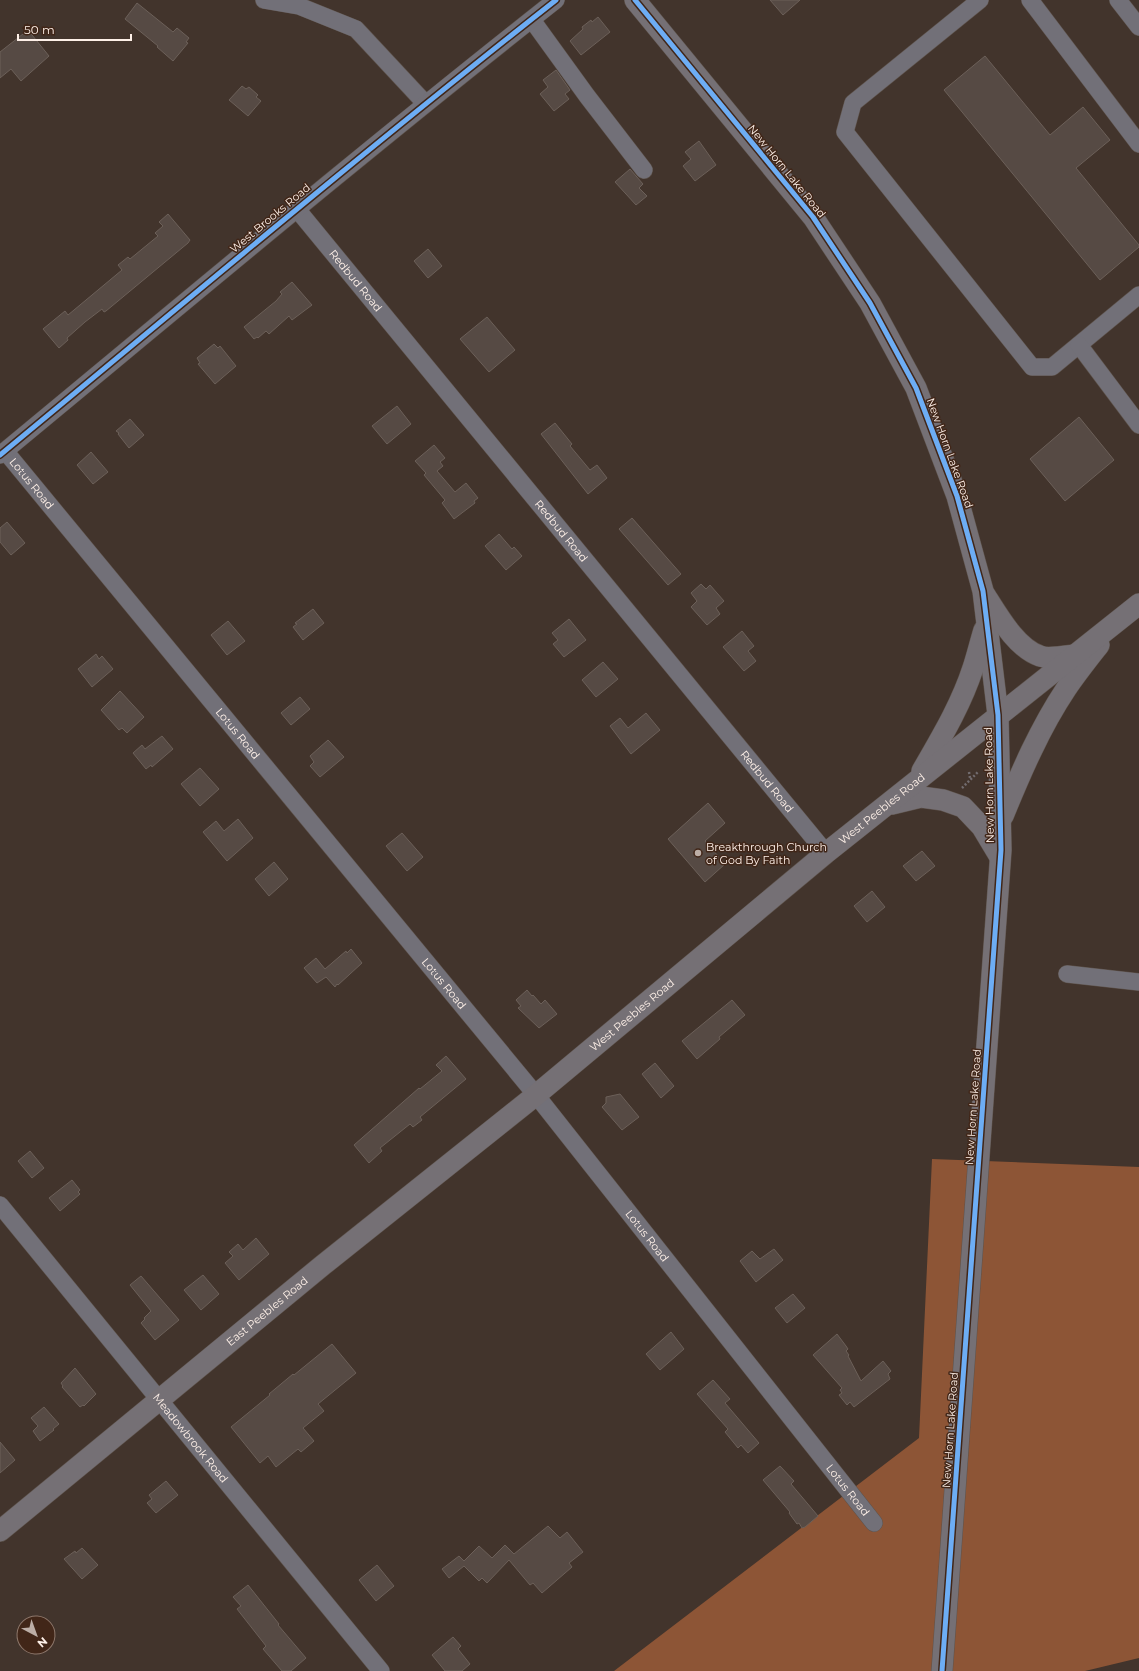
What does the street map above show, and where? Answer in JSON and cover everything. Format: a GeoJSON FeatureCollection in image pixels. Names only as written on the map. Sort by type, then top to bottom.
{"type":"FeatureCollection","features":[{"type":"Feature","properties":{"kind":"main road","name":"New Horn Lake Road"},"geometry":{"type":"LineString","coordinates":[[635,0],[813,217],[870,303],[916,388],[957,496],[983,591],[998,715],[1000,857],[942,1671]]}},
{"type":"Feature","properties":{"kind":"main road"},"geometry":{"type":"LineString","coordinates":[[983,591],[1011,633],[1025,647],[1041,657],[1074,655]]}},
{"type":"Feature","properties":{"kind":"main road","name":"West Peebles Road"},"geometry":{"type":"LineString","coordinates":[[536,1095],[826,853],[1139,604]]}},
{"type":"Feature","properties":{"kind":"main road"},"geometry":{"type":"LineString","coordinates":[[914,783],[946,731],[960,701],[973,669],[986,622]]}},
{"type":"Feature","properties":{"kind":"main road"},"geometry":{"type":"LineString","coordinates":[[1000,824],[1021,771],[1053,709],[1066,688],[1116,622]]}},
{"type":"Feature","properties":{"kind":"main road"},"geometry":{"type":"LineString","coordinates":[[886,806],[921,797],[943,800],[963,806],[982,826],[1000,857]]}},
{"type":"Feature","properties":{"kind":"main road","name":"East Peebles Road"},"geometry":{"type":"LineString","coordinates":[[0,1530],[158,1399],[536,1095]]}},
{"type":"Feature","properties":{"kind":"street"},"geometry":{"type":"LineString","coordinates":[[264,0],[299,6],[356,29],[425,103]]}},
{"type":"Feature","properties":{"kind":"street","name":"West Brooks Road"},"geometry":{"type":"LineString","coordinates":[[3,453],[296,208],[369,151],[425,103],[556,0]]}},
{"type":"Feature","properties":{"kind":"street"},"geometry":{"type":"LineString","coordinates":[[980,0],[853,103],[845,132],[1032,367],[1052,367],[1139,295]]}},
{"type":"Feature","properties":{"kind":"street"},"geometry":{"type":"LineString","coordinates":[[1030,0],[1139,144]]}},
{"type":"Feature","properties":{"kind":"street"},"geometry":{"type":"LineString","coordinates":[[1118,0],[1139,27]]}},
{"type":"Feature","properties":{"kind":"street"},"geometry":{"type":"LineString","coordinates":[[532,20],[587,96],[644,170]]}},
{"type":"Feature","properties":{"kind":"street","name":"Redbud Road"},"geometry":{"type":"LineString","coordinates":[[296,208],[826,853]]}},
{"type":"Feature","properties":{"kind":"street"},"geometry":{"type":"LineString","coordinates":[[1079,345],[1139,425]]}},
{"type":"Feature","properties":{"kind":"street","name":"Lotus Road"},"geometry":{"type":"LineString","coordinates":[[3,453],[536,1095],[874,1523]]}},
{"type":"Feature","properties":{"kind":"street"},"geometry":{"type":"LineString","coordinates":[[1067,974],[1139,982]]}},
{"type":"Feature","properties":{"kind":"street","name":"Meadowbrook Road"},"geometry":{"type":"LineString","coordinates":[[0,1205],[381,1671]]}},
{"type":"Feature","properties":{"kind":"path"},"geometry":{"type":"LineString","coordinates":[[969,772],[970,779]]}},
{"type":"Feature","properties":{"kind":"path"},"geometry":{"type":"LineString","coordinates":[[959,791],[978,772]]}},
{"type":"Feature","properties":{"kind":"shaded area"},"geometry":{"type":"Polygon","coordinates":[[[932,1159],[1139,1167],[1139,1658],[1085,1671],[614,1671],[919,1438],[932,1159]]]}},
{"type":"Feature","properties":{"kind":"building"},"geometry":{"type":"Polygon","coordinates":[[[770,0],[800,0],[783,15],[770,0]]]}},
{"type":"Feature","properties":{"kind":"building"},"geometry":{"type":"Polygon","coordinates":[[[137,3],[173,32],[177,28],[189,38],[186,42],[188,43],[173,61],[157,47],[158,46],[125,19],[137,3]]]}},
{"type":"Feature","properties":{"kind":"building"},"geometry":{"type":"Polygon","coordinates":[[[598,17],[610,32],[581,55],[570,41],[583,29],[582,27],[598,17]]]}},
{"type":"Feature","properties":{"kind":"building"},"geometry":{"type":"Polygon","coordinates":[[[28,30],[49,56],[21,81],[11,69],[0,78],[0,52],[28,30]]]}},
{"type":"Feature","properties":{"kind":"building"},"geometry":{"type":"Polygon","coordinates":[[[985,56],[1050,135],[1083,107],[1110,140],[1076,168],[1139,245],[1139,247],[1100,280],[944,90],[985,56]]]}},
{"type":"Feature","properties":{"kind":"building"},"geometry":{"type":"Polygon","coordinates":[[[556,70],[570,90],[565,94],[569,99],[554,111],[540,94],[548,87],[543,80],[556,70]]]}},
{"type":"Feature","properties":{"kind":"building"},"geometry":{"type":"Polygon","coordinates":[[[242,86],[246,89],[249,87],[258,95],[256,97],[261,101],[248,116],[229,100],[242,86]]]}},
{"type":"Feature","properties":{"kind":"building"},"geometry":{"type":"Polygon","coordinates":[[[699,141],[716,165],[695,181],[683,166],[691,159],[685,152],[699,141]]]}},
{"type":"Feature","properties":{"kind":"building"},"geometry":{"type":"Polygon","coordinates":[[[630,169],[643,184],[639,188],[647,196],[636,205],[615,182],[630,169]]]}},
{"type":"Feature","properties":{"kind":"building"},"geometry":{"type":"Polygon","coordinates":[[[168,214],[190,240],[188,243],[106,311],[104,312],[102,309],[85,322],[67,338],[68,340],[59,348],[43,329],[65,311],[68,315],[122,270],[118,265],[128,257],[130,259],[158,236],[155,233],[163,226],[159,222],[168,214]]]}},
{"type":"Feature","properties":{"kind":"building"},"geometry":{"type":"Polygon","coordinates":[[[428,249],[442,266],[428,278],[414,261],[428,249]]]}},
{"type":"Feature","properties":{"kind":"building"},"geometry":{"type":"Polygon","coordinates":[[[292,282],[312,305],[292,320],[289,316],[269,334],[266,331],[258,338],[257,337],[254,339],[244,327],[276,301],[282,294],[280,292],[292,282]]]}},
{"type":"Feature","properties":{"kind":"building"},"geometry":{"type":"Polygon","coordinates":[[[487,317],[515,350],[489,372],[460,339],[487,317]]]}},
{"type":"Feature","properties":{"kind":"building"},"geometry":{"type":"Polygon","coordinates":[[[214,344],[218,348],[220,346],[236,366],[215,384],[198,364],[200,363],[197,358],[214,344]]]}},
{"type":"Feature","properties":{"kind":"building"},"geometry":{"type":"Polygon","coordinates":[[[397,406],[411,424],[387,444],[372,426],[397,406]]]}},
{"type":"Feature","properties":{"kind":"building"},"geometry":{"type":"Polygon","coordinates":[[[1079,417],[1114,460],[1065,501],[1030,459],[1079,417]]]}},
{"type":"Feature","properties":{"kind":"building"},"geometry":{"type":"Polygon","coordinates":[[[130,419],[144,435],[129,448],[116,431],[130,419]]]}},
{"type":"Feature","properties":{"kind":"building"},"geometry":{"type":"Polygon","coordinates":[[[555,423],[572,444],[570,446],[590,470],[597,465],[607,478],[588,494],[541,434],[555,423]]]}},
{"type":"Feature","properties":{"kind":"building"},"geometry":{"type":"Polygon","coordinates":[[[434,445],[445,458],[440,462],[443,466],[437,471],[455,492],[466,483],[478,498],[474,501],[475,503],[454,519],[442,503],[445,500],[424,475],[426,473],[415,461],[434,445]]]}},
{"type":"Feature","properties":{"kind":"building"},"geometry":{"type":"Polygon","coordinates":[[[91,452],[108,472],[93,484],[77,465],[91,452]]]}},
{"type":"Feature","properties":{"kind":"building"},"geometry":{"type":"Polygon","coordinates":[[[632,518],[681,574],[668,585],[619,529],[632,518]]]}},
{"type":"Feature","properties":{"kind":"building"},"geometry":{"type":"Polygon","coordinates":[[[7,522],[25,543],[11,555],[0,542],[0,528],[7,522]]]}},
{"type":"Feature","properties":{"kind":"building"},"geometry":{"type":"Polygon","coordinates":[[[499,534],[512,549],[514,547],[522,556],[506,570],[485,546],[499,534]]]}},
{"type":"Feature","properties":{"kind":"building"},"geometry":{"type":"Polygon","coordinates":[[[701,584],[706,589],[710,585],[724,601],[716,608],[720,614],[707,625],[691,607],[697,601],[691,593],[701,584]]]}},
{"type":"Feature","properties":{"kind":"building"},"geometry":{"type":"Polygon","coordinates":[[[313,609],[324,623],[303,640],[293,627],[297,624],[295,623],[313,609]]]}},
{"type":"Feature","properties":{"kind":"building"},"geometry":{"type":"Polygon","coordinates":[[[569,619],[586,640],[564,657],[553,644],[558,640],[552,633],[569,619]]]}},
{"type":"Feature","properties":{"kind":"building"},"geometry":{"type":"Polygon","coordinates":[[[228,621],[245,641],[227,655],[211,635],[228,621]]]}},
{"type":"Feature","properties":{"kind":"building"},"geometry":{"type":"Polygon","coordinates":[[[742,631],[754,646],[748,651],[756,661],[744,671],[723,647],[742,631]]]}},
{"type":"Feature","properties":{"kind":"building"},"geometry":{"type":"Polygon","coordinates":[[[96,654],[99,659],[102,656],[113,669],[92,687],[78,669],[96,654]]]}},
{"type":"Feature","properties":{"kind":"building"},"geometry":{"type":"Polygon","coordinates":[[[603,662],[618,679],[596,697],[582,680],[603,662]]]}},
{"type":"Feature","properties":{"kind":"building"},"geometry":{"type":"Polygon","coordinates":[[[120,691],[144,717],[127,733],[122,728],[119,730],[101,710],[120,691]]]}},
{"type":"Feature","properties":{"kind":"building"},"geometry":{"type":"Polygon","coordinates":[[[300,697],[310,709],[291,725],[281,713],[300,697]]]}},
{"type":"Feature","properties":{"kind":"building"},"geometry":{"type":"Polygon","coordinates":[[[646,713],[660,730],[631,754],[610,726],[620,718],[628,728],[646,713]]]}},
{"type":"Feature","properties":{"kind":"building"},"geometry":{"type":"Polygon","coordinates":[[[162,736],[173,749],[152,767],[151,765],[146,769],[133,753],[142,745],[145,749],[162,736]]]}},
{"type":"Feature","properties":{"kind":"building"},"geometry":{"type":"Polygon","coordinates":[[[328,740],[344,757],[320,777],[310,766],[314,762],[310,756],[328,740]]]}},
{"type":"Feature","properties":{"kind":"building"},"geometry":{"type":"Polygon","coordinates":[[[200,768],[219,789],[200,806],[181,784],[200,768]]]}},
{"type":"Feature","properties":{"kind":"building","name":"Breakthrough Church of God By Faith"},"geometry":{"type":"Polygon","coordinates":[[[708,803],[725,823],[705,841],[725,864],[705,882],[668,839],[708,803]]]}},
{"type":"Feature","properties":{"kind":"building"},"geometry":{"type":"Polygon","coordinates":[[[238,819],[253,838],[227,861],[203,832],[216,821],[224,831],[238,819]]]}},
{"type":"Feature","properties":{"kind":"building"},"geometry":{"type":"Polygon","coordinates":[[[402,833],[423,857],[407,871],[386,846],[402,833]]]}},
{"type":"Feature","properties":{"kind":"building"},"geometry":{"type":"Polygon","coordinates":[[[922,851],[935,866],[916,881],[903,866],[922,851]]]}},
{"type":"Feature","properties":{"kind":"building"},"geometry":{"type":"Polygon","coordinates":[[[274,862],[288,879],[269,896],[255,879],[274,862]]]}},
{"type":"Feature","properties":{"kind":"building"},"geometry":{"type":"Polygon","coordinates":[[[872,891],[885,907],[867,922],[854,906],[872,891]]]}},
{"type":"Feature","properties":{"kind":"building"},"geometry":{"type":"Polygon","coordinates":[[[351,949],[362,963],[335,987],[326,977],[317,983],[304,968],[316,958],[325,969],[346,951],[347,953],[351,949]]]}},
{"type":"Feature","properties":{"kind":"building"},"geometry":{"type":"Polygon","coordinates":[[[527,990],[541,1004],[545,1000],[557,1014],[539,1028],[518,1008],[521,1006],[516,1000],[527,990]]]}},
{"type":"Feature","properties":{"kind":"building"},"geometry":{"type":"Polygon","coordinates":[[[732,1000],[745,1015],[719,1037],[720,1039],[697,1059],[682,1041],[732,1000]]]}},
{"type":"Feature","properties":{"kind":"building"},"geometry":{"type":"Polygon","coordinates":[[[446,1056],[466,1079],[420,1117],[422,1120],[413,1127],[410,1124],[380,1148],[382,1151],[369,1163],[354,1145],[419,1088],[420,1089],[442,1071],[436,1065],[446,1056]]]}},
{"type":"Feature","properties":{"kind":"building"},"geometry":{"type":"Polygon","coordinates":[[[655,1063],[674,1086],[661,1098],[642,1074],[655,1063]]]}},
{"type":"Feature","properties":{"kind":"building"},"geometry":{"type":"Polygon","coordinates":[[[620,1094],[639,1117],[622,1130],[602,1107],[606,1103],[606,1097],[620,1094]]]}},
{"type":"Feature","properties":{"kind":"building"},"geometry":{"type":"Polygon","coordinates":[[[30,1151],[44,1168],[32,1178],[18,1161],[30,1151]]]}},
{"type":"Feature","properties":{"kind":"building"},"geometry":{"type":"Polygon","coordinates":[[[72,1180],[80,1190],[78,1192],[80,1194],[60,1211],[49,1198],[72,1180]]]}},
{"type":"Feature","properties":{"kind":"building"},"geometry":{"type":"Polygon","coordinates":[[[256,1238],[269,1254],[239,1280],[225,1263],[233,1256],[229,1252],[238,1244],[243,1250],[256,1238]]]}},
{"type":"Feature","properties":{"kind":"building"},"geometry":{"type":"Polygon","coordinates":[[[774,1249],[783,1260],[756,1282],[740,1261],[752,1251],[760,1259],[774,1249]]]}},
{"type":"Feature","properties":{"kind":"building"},"geometry":{"type":"Polygon","coordinates":[[[203,1275],[219,1294],[201,1310],[184,1290],[203,1275]]]}},
{"type":"Feature","properties":{"kind":"building"},"geometry":{"type":"Polygon","coordinates":[[[141,1276],[179,1320],[155,1340],[141,1323],[151,1311],[130,1285],[141,1276]]]}},
{"type":"Feature","properties":{"kind":"building"},"geometry":{"type":"Polygon","coordinates":[[[793,1294],[805,1308],[787,1323],[775,1308],[793,1294]]]}},
{"type":"Feature","properties":{"kind":"building"},"geometry":{"type":"Polygon","coordinates":[[[671,1332],[684,1349],[660,1370],[646,1354],[671,1332]]]}},
{"type":"Feature","properties":{"kind":"building"},"geometry":{"type":"Polygon","coordinates":[[[837,1334],[848,1349],[846,1351],[849,1355],[848,1356],[861,1381],[883,1361],[891,1371],[888,1374],[890,1379],[854,1407],[850,1402],[847,1405],[839,1395],[842,1393],[840,1390],[842,1388],[813,1355],[837,1334]]]}},
{"type":"Feature","properties":{"kind":"building"},"geometry":{"type":"Polygon","coordinates":[[[332,1344],[356,1373],[318,1404],[324,1411],[303,1428],[314,1441],[301,1452],[298,1449],[276,1467],[268,1456],[260,1463],[231,1427],[293,1374],[294,1375],[332,1344]]]}},
{"type":"Feature","properties":{"kind":"building"},"geometry":{"type":"Polygon","coordinates":[[[75,1368],[96,1394],[84,1406],[83,1405],[80,1407],[62,1387],[63,1386],[61,1383],[75,1368]]]}},
{"type":"Feature","properties":{"kind":"building"},"geometry":{"type":"Polygon","coordinates":[[[713,1380],[730,1399],[725,1403],[759,1443],[748,1453],[741,1445],[738,1448],[725,1432],[728,1429],[697,1394],[713,1380]]]}},
{"type":"Feature","properties":{"kind":"building"},"geometry":{"type":"Polygon","coordinates":[[[44,1407],[59,1424],[40,1441],[33,1431],[38,1426],[31,1418],[44,1407]]]}},
{"type":"Feature","properties":{"kind":"building"},"geometry":{"type":"Polygon","coordinates":[[[0,1442],[15,1460],[0,1473],[0,1442]]]}},
{"type":"Feature","properties":{"kind":"building"},"geometry":{"type":"Polygon","coordinates":[[[780,1466],[794,1481],[791,1484],[818,1516],[805,1527],[802,1528],[799,1523],[797,1524],[789,1513],[790,1512],[763,1480],[780,1466]]]}},
{"type":"Feature","properties":{"kind":"building"},"geometry":{"type":"Polygon","coordinates":[[[166,1481],[178,1495],[156,1513],[147,1503],[152,1499],[149,1495],[166,1481]]]}},
{"type":"Feature","properties":{"kind":"building"},"geometry":{"type":"Polygon","coordinates":[[[548,1526],[560,1538],[567,1532],[583,1552],[569,1563],[572,1567],[542,1593],[533,1583],[530,1585],[509,1560],[487,1583],[482,1578],[479,1581],[464,1566],[449,1578],[442,1569],[459,1556],[464,1561],[479,1546],[492,1558],[505,1545],[514,1554],[548,1526]]]}},
{"type":"Feature","properties":{"kind":"building"},"geometry":{"type":"Polygon","coordinates":[[[82,1548],[98,1565],[82,1579],[64,1559],[82,1548]]]}},
{"type":"Feature","properties":{"kind":"building"},"geometry":{"type":"Polygon","coordinates":[[[377,1565],[394,1586],[376,1601],[359,1580],[377,1565]]]}},
{"type":"Feature","properties":{"kind":"building"},"geometry":{"type":"Polygon","coordinates":[[[248,1585],[279,1624],[278,1625],[306,1658],[291,1671],[282,1671],[263,1649],[266,1646],[237,1609],[241,1606],[233,1597],[248,1585]]]}},
{"type":"Feature","properties":{"kind":"building"},"geometry":{"type":"Polygon","coordinates":[[[453,1637],[461,1646],[458,1649],[470,1664],[462,1671],[445,1671],[432,1655],[453,1637]]]}},
{"type":"Feature","properties":{"kind":"cycle path"},"geometry":{"type":"LineString","coordinates":[[0,455],[346,169],[556,0]]}},
{"type":"Feature","properties":{"kind":"cycle path"},"geometry":{"type":"LineString","coordinates":[[635,0],[813,217],[870,303],[916,388],[957,496],[983,591],[998,715],[1001,850],[942,1671]]}},
{"type":"Feature","properties":{"kind":"place","name":"Breakthrough Church of God By Faith"},"geometry":{"type":"Point","coordinates":[698,853]}}]}
